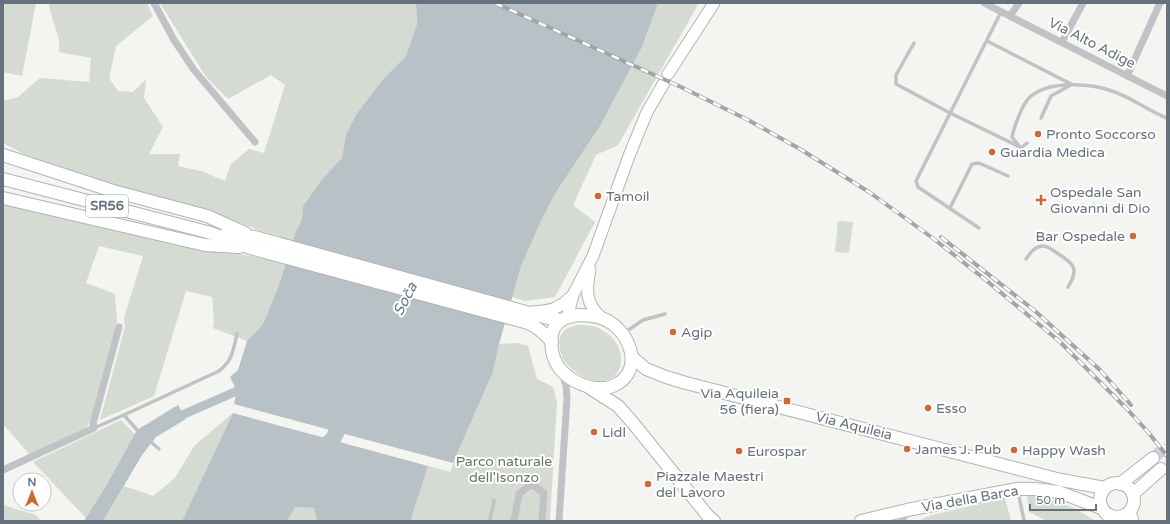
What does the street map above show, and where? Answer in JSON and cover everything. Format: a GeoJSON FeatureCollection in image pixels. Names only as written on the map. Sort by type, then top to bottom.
{"type":"FeatureCollection","features":[{"type":"Feature","properties":{"kind":"main road"},"geometry":{"type":"LineString","coordinates":[[564,319],[573,295],[593,256],[629,156],[647,112],[714,3]]}},
{"type":"Feature","properties":{"kind":"main road"},"geometry":{"type":"LineString","coordinates":[[3,155],[113,192],[207,216],[252,243]]}},
{"type":"Feature","properties":{"kind":"main road","name":"SR56"},"geometry":{"type":"LineString","coordinates":[[3,179],[276,249],[529,317],[564,319]]}},
{"type":"Feature","properties":{"kind":"main road"},"geometry":{"type":"LineString","coordinates":[[3,198],[205,245],[252,243]]}},
{"type":"Feature","properties":{"kind":"main road"},"geometry":{"type":"LineString","coordinates":[[593,256],[586,288],[591,306],[595,312],[614,325],[623,334],[630,346],[632,357],[630,371],[622,382],[611,387],[598,389],[579,383],[561,370],[556,362],[552,348],[552,336],[554,328],[564,319],[577,315],[602,318]]}},
{"type":"Feature","properties":{"kind":"main road"},"geometry":{"type":"LineString","coordinates":[[529,317],[550,311],[573,295]]}},
{"type":"Feature","properties":{"kind":"main road","name":"SR56"},"geometry":{"type":"LineString","coordinates":[[529,317],[535,326],[552,342]]}},
{"type":"Feature","properties":{"kind":"main road","name":"Via Aquileia"},"geometry":{"type":"LineString","coordinates":[[632,357],[646,369],[686,383],[1061,480],[1105,488]]}},
{"type":"Feature","properties":{"kind":"main road"},"geometry":{"type":"LineString","coordinates":[[587,386],[618,406],[708,516],[714,521]]}},
{"type":"Feature","properties":{"kind":"main road"},"geometry":{"type":"LineString","coordinates":[[1120,484],[1153,458]]}},
{"type":"Feature","properties":{"kind":"main road"},"geometry":{"type":"LineString","coordinates":[[1132,494],[1161,469]]}},
{"type":"Feature","properties":{"kind":"main road"},"geometry":{"type":"LineString","coordinates":[[1120,484],[1127,487],[1132,494],[1134,502],[1131,516],[1120,517],[1106,514],[1100,497],[1105,488],[1110,485],[1120,484]]}},
{"type":"Feature","properties":{"kind":"main road","name":"Via della Barca"},"geometry":{"type":"LineString","coordinates":[[861,521],[904,516],[1017,488],[1059,492],[1106,514]]}},
{"type":"Feature","properties":{"kind":"street"},"geometry":{"type":"LineString","coordinates":[[154,3],[174,40],[194,70],[255,142]]}},
{"type":"Feature","properties":{"kind":"street","name":"Via Alto Adige"},"geometry":{"type":"LineString","coordinates":[[984,3],[1167,96]]}},
{"type":"Feature","properties":{"kind":"street"},"geometry":{"type":"LineString","coordinates":[[1010,16],[1018,3]]}},
{"type":"Feature","properties":{"kind":"street"},"geometry":{"type":"LineString","coordinates":[[1062,42],[1083,3]]}},
{"type":"Feature","properties":{"kind":"street"},"geometry":{"type":"LineString","coordinates":[[1127,76],[1160,3]]}},
{"type":"Feature","properties":{"kind":"street"},"geometry":{"type":"LineString","coordinates":[[3,470],[94,428],[93,424],[119,327]]}},
{"type":"Feature","properties":{"kind":"street"},"geometry":{"type":"LineString","coordinates":[[559,521],[567,399],[566,386],[561,370]]}},
{"type":"Feature","properties":{"kind":"street"},"geometry":{"type":"LineString","coordinates":[[514,521],[519,494],[531,484],[544,493],[542,521]]}},
{"type":"Feature","properties":{"kind":"lane"},"geometry":{"type":"LineString","coordinates":[[979,228],[918,186],[916,181],[1001,12]]}},
{"type":"Feature","properties":{"kind":"lane"},"geometry":{"type":"LineString","coordinates":[[987,40],[1072,85]]}},
{"type":"Feature","properties":{"kind":"lane"},"geometry":{"type":"LineString","coordinates":[[914,43],[896,75],[896,84],[950,113],[1021,148]]}},
{"type":"Feature","properties":{"kind":"lane"},"geometry":{"type":"LineString","coordinates":[[1041,118],[1051,96],[1072,85]]}},
{"type":"Feature","properties":{"kind":"lane"},"geometry":{"type":"LineString","coordinates":[[1021,148],[1012,137],[1014,126],[1029,98],[1043,89],[1072,85],[1091,86],[1113,91],[1167,118]]}},
{"type":"Feature","properties":{"kind":"lane"},"geometry":{"type":"LineString","coordinates":[[1021,148],[1027,143]]}},
{"type":"Feature","properties":{"kind":"lane"},"geometry":{"type":"LineString","coordinates":[[950,208],[972,164],[979,163],[1008,176]]}},
{"type":"Feature","properties":{"kind":"lane"},"geometry":{"type":"LineString","coordinates":[[1026,259],[1035,248],[1042,246],[1047,247],[1069,261],[1073,265],[1075,272],[1068,287]]}},
{"type":"Feature","properties":{"kind":"lane"},"geometry":{"type":"LineString","coordinates":[[623,334],[643,320],[665,314]]}},
{"type":"Feature","properties":{"kind":"lane"},"geometry":{"type":"LineString","coordinates":[[94,428],[219,371],[227,365],[231,358],[237,334]]}},
{"type":"Feature","properties":{"kind":"lane"},"geometry":{"type":"LineString","coordinates":[[124,415],[137,430],[159,449]]}},
{"type":"Feature","properties":{"kind":"lane"},"geometry":{"type":"LineString","coordinates":[[1017,488],[1024,520],[1026,521]]}},
{"type":"Feature","properties":{"kind":"lane"},"geometry":{"type":"LineString","coordinates":[[490,521],[490,516],[494,507],[494,500]]}},
{"type":"Feature","properties":{"kind":"green space"},"geometry":{"type":"Polygon","coordinates":[[[3,3],[36,3],[22,76],[3,72],[3,3]]]}},
{"type":"Feature","properties":{"kind":"green space"},"geometry":{"type":"Polygon","coordinates":[[[50,3],[147,3],[153,16],[116,46],[109,78],[118,91],[133,92],[146,79],[144,98],[163,127],[149,154],[180,154],[178,166],[201,171],[225,181],[231,164],[249,149],[264,153],[285,85],[271,75],[228,99],[206,77],[160,3],[416,3],[417,24],[406,56],[384,78],[346,135],[342,158],[323,178],[303,206],[302,219],[296,231],[279,285],[263,324],[247,341],[213,328],[214,321],[212,297],[186,291],[154,396],[100,420],[125,327],[124,318],[143,256],[99,246],[86,283],[115,294],[117,321],[91,419],[87,427],[30,455],[3,424],[3,209],[5,207],[3,206],[3,203],[196,249],[240,254],[271,260],[280,236],[261,231],[205,209],[105,183],[28,156],[3,143],[3,101],[18,97],[40,78],[89,82],[91,58],[59,52],[59,40],[49,7],[50,3]]]}},
{"type":"Feature","properties":{"kind":"green space"},"geometry":{"type":"Polygon","coordinates":[[[658,3],[699,3],[618,145],[596,155],[573,205],[595,222],[555,297],[525,301],[512,297],[521,266],[542,219],[556,192],[600,126],[642,47],[658,3]]]}},
{"type":"Feature","properties":{"kind":"green space"},"geometry":{"type":"Polygon","coordinates":[[[838,221],[853,222],[849,253],[835,252],[838,221]]]}},
{"type":"Feature","properties":{"kind":"green space"},"geometry":{"type":"Polygon","coordinates":[[[577,325],[596,327],[612,337],[618,346],[621,358],[621,364],[617,374],[607,380],[596,381],[574,371],[566,363],[560,350],[561,335],[568,328],[577,325]]]}},
{"type":"Feature","properties":{"kind":"green space","name":"Parco naturale dell'Isonzo"},"geometry":{"type":"Polygon","coordinates":[[[517,343],[528,346],[537,379],[553,387],[557,402],[550,521],[411,521],[428,466],[450,472],[493,372],[499,344],[517,343]]]}},
{"type":"Feature","properties":{"kind":"green space"},"geometry":{"type":"Polygon","coordinates":[[[233,413],[182,521],[103,521],[124,486],[153,496],[174,479],[195,445],[233,413]]]}},
{"type":"Feature","properties":{"kind":"green space"},"geometry":{"type":"Polygon","coordinates":[[[121,420],[135,434],[86,518],[52,482],[52,472],[42,472],[33,462],[121,420]]]}},
{"type":"Feature","properties":{"kind":"green space"},"geometry":{"type":"Polygon","coordinates":[[[1027,495],[1046,498],[1070,507],[1095,521],[1047,521],[1029,512],[1027,495]]]}},
{"type":"Feature","properties":{"kind":"green space"},"geometry":{"type":"Polygon","coordinates":[[[1005,498],[1011,521],[919,521],[928,516],[1005,498]]]}},
{"type":"Feature","properties":{"kind":"green space"},"geometry":{"type":"Polygon","coordinates":[[[3,505],[12,508],[12,512],[26,512],[36,515],[41,521],[3,521],[3,505]]]}},
{"type":"Feature","properties":{"kind":"green space"},"geometry":{"type":"Polygon","coordinates":[[[295,507],[314,508],[317,521],[287,521],[295,507]]]}},
{"type":"Feature","properties":{"kind":"water"},"geometry":{"type":"Polygon","coordinates":[[[416,3],[658,3],[642,47],[600,126],[556,192],[521,266],[499,344],[493,372],[453,463],[234,404],[237,391],[230,377],[238,370],[247,341],[263,324],[279,285],[296,231],[302,219],[303,206],[323,178],[342,158],[346,135],[356,115],[384,78],[406,56],[417,24],[416,3]]]}},
{"type":"Feature","properties":{"kind":"water"},"geometry":{"type":"Polygon","coordinates":[[[178,405],[186,419],[156,437],[142,455],[103,521],[84,521],[106,486],[137,430],[178,405]]]}},
{"type":"Feature","properties":{"kind":"water"},"geometry":{"type":"Polygon","coordinates":[[[233,413],[428,466],[411,521],[317,521],[314,508],[295,507],[287,521],[182,521],[233,413]]]}},
{"type":"Feature","properties":{"kind":"waterway"},"geometry":{"type":"LineString","coordinates":[[173,419],[237,391],[249,390]]}},
{"type":"Feature","properties":{"kind":"waterway","name":"Soča"},"geometry":{"type":"LineString","coordinates":[[316,454],[333,439],[347,412]]}},
{"type":"Feature","properties":{"kind":"tunnel"},"geometry":{"type":"LineString","coordinates":[[1153,458],[1167,446]]}},
{"type":"Feature","properties":{"kind":"railway"},"geometry":{"type":"LineString","coordinates":[[495,3],[681,87],[750,121],[800,149],[869,192],[934,239],[1059,341],[1127,409],[1167,456]]}},
{"type":"Feature","properties":{"kind":"railway"},"geometry":{"type":"LineString","coordinates":[[941,237],[1035,311],[1100,370],[1131,405]]}},
{"type":"Feature","properties":{"kind":"place","name":"Pronto Soccorso"},"geometry":{"type":"Point","coordinates":[1038,134]}},
{"type":"Feature","properties":{"kind":"place","name":"Guardia Medica"},"geometry":{"type":"Point","coordinates":[992,152]}},
{"type":"Feature","properties":{"kind":"place","name":"Tamoil"},"geometry":{"type":"Point","coordinates":[598,196]}},
{"type":"Feature","properties":{"kind":"place","name":"Ospedale San Giovanni di Dio"},"geometry":{"type":"Point","coordinates":[1041,200]}},
{"type":"Feature","properties":{"kind":"place","name":"Bar Ospedale"},"geometry":{"type":"Point","coordinates":[1133,236]}},
{"type":"Feature","properties":{"kind":"place","name":"Agip"},"geometry":{"type":"Point","coordinates":[673,332]}},
{"type":"Feature","properties":{"kind":"place","name":"Via Aquileia 56 (fiera)"},"geometry":{"type":"Point","coordinates":[787,401]}},
{"type":"Feature","properties":{"kind":"place","name":"Esso"},"geometry":{"type":"Point","coordinates":[928,408]}},
{"type":"Feature","properties":{"kind":"place","name":"Lidl"},"geometry":{"type":"Point","coordinates":[594,432]}},
{"type":"Feature","properties":{"kind":"place","name":"James J. Pub"},"geometry":{"type":"Point","coordinates":[907,449]}},
{"type":"Feature","properties":{"kind":"place","name":"Happy Wash"},"geometry":{"type":"Point","coordinates":[1014,450]}},
{"type":"Feature","properties":{"kind":"place","name":"Eurospar"},"geometry":{"type":"Point","coordinates":[739,451]}},
{"type":"Feature","properties":{"kind":"place","name":"Piazzale Maestri del Lavoro"},"geometry":{"type":"Point","coordinates":[648,484]}}]}
